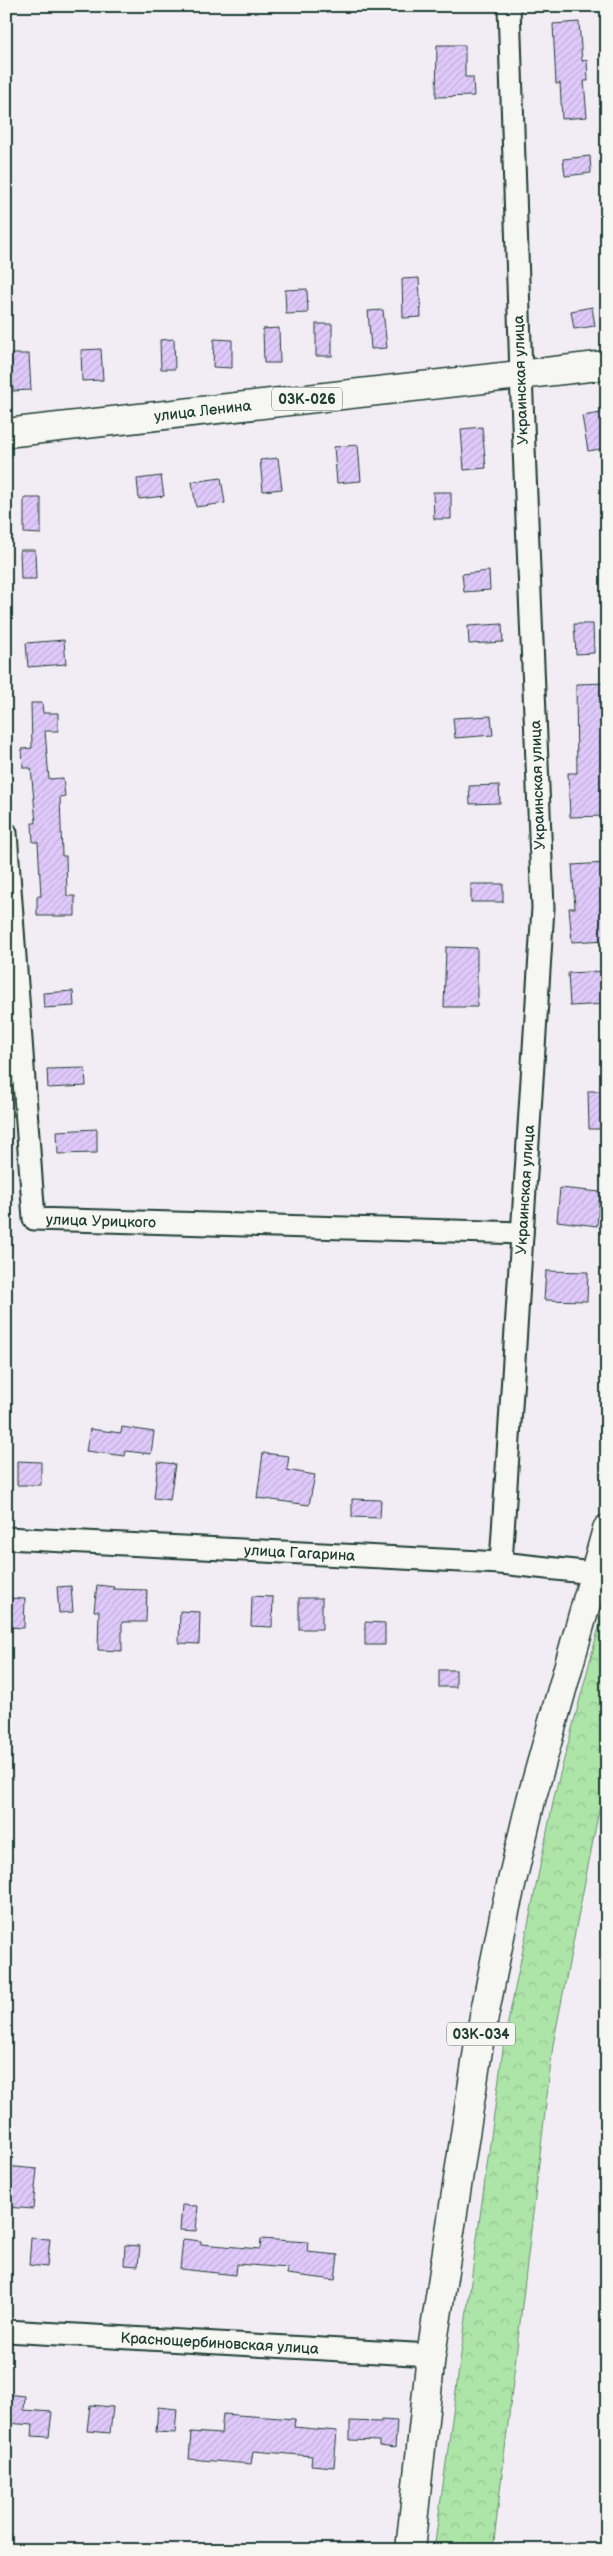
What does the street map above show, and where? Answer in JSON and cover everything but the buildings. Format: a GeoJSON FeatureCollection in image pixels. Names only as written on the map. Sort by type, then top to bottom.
{"type":"FeatureCollection","features":[{"type":"Feature","properties":{"kind":"main road","name":"улица Ленина"},"geometry":{"type":"LineString","coordinates":[[6,433],[607,365]]}},
{"type":"Feature","properties":{"kind":"main road","name":"03К-034"},"geometry":{"type":"LineString","coordinates":[[410,2550],[431,2355],[480,2037],[505,1911],[531,1800],[593,1573],[607,1529]]}},
{"type":"Feature","properties":{"kind":"street","name":"Украинская улица"},"geometry":{"type":"LineString","coordinates":[[502,1563],[543,908],[521,375],[509,6]]}},
{"type":"Feature","properties":{"kind":"street","name":"улица Урицкого"},"geometry":{"type":"LineString","coordinates":[[6,833],[34,1218],[522,1233]]}},
{"type":"Feature","properties":{"kind":"street","name":"улица Гагарина"},"geometry":{"type":"LineString","coordinates":[[6,1538],[502,1563],[593,1573]]}},
{"type":"Feature","properties":{"kind":"street","name":"Краснощербиновская улица"},"geometry":{"type":"LineString","coordinates":[[6,2331],[431,2355]]}},
{"type":"Feature","properties":{"kind":"green space"},"geometry":{"type":"Polygon","coordinates":[[[607,1597],[607,1787],[599,1810],[553,2045],[493,2550],[434,2550],[504,2042],[555,1793],[607,1597]]]}}]}
